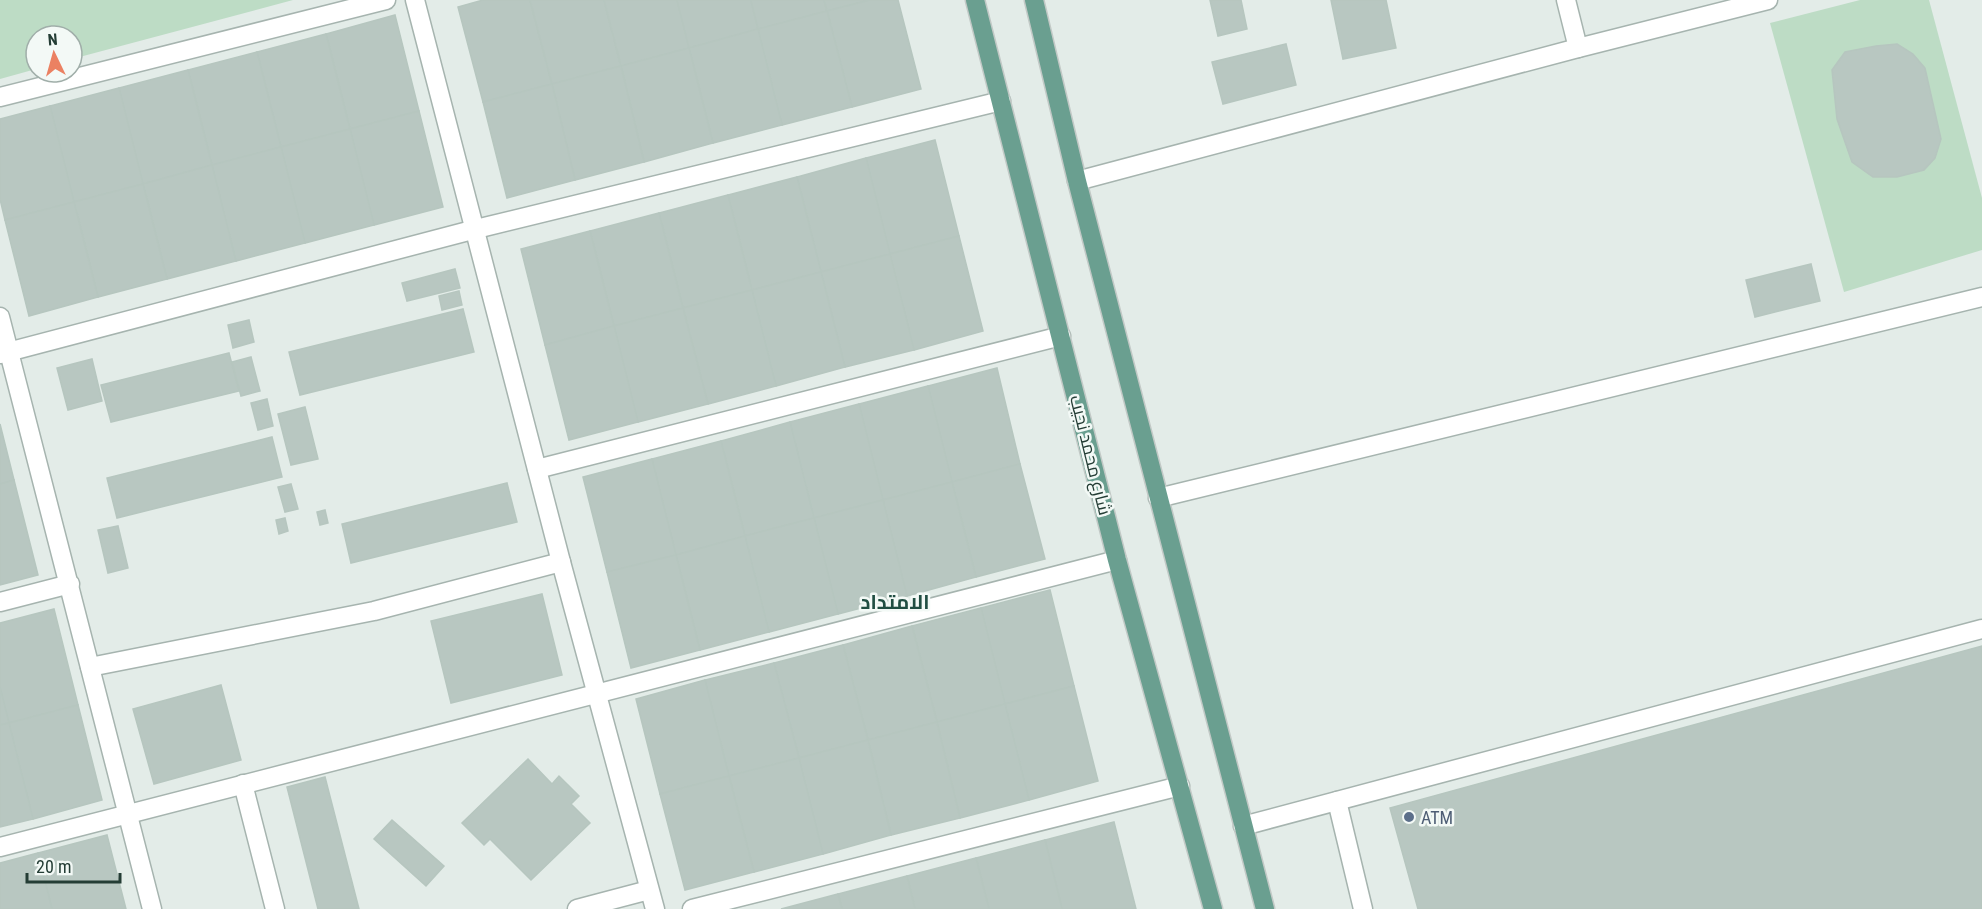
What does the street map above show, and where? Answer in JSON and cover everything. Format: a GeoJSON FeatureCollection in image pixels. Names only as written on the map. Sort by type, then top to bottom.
{"type":"FeatureCollection","features":[{"type":"Feature","properties":{"kind":"main road","name":"شارع محمد نجيب"},"geometry":{"type":"LineString","coordinates":[[975,0],[1117,560],[1213,909]]}},
{"type":"Feature","properties":{"kind":"main road"},"geometry":{"type":"LineString","coordinates":[[1034,0],[1077,180],[1265,909]]}},
{"type":"Feature","properties":{"kind":"street"},"geometry":{"type":"LineString","coordinates":[[0,97],[386,0]]}},
{"type":"Feature","properties":{"kind":"street"},"geometry":{"type":"LineString","coordinates":[[416,0],[561,562],[655,909]]}},
{"type":"Feature","properties":{"kind":"street"},"geometry":{"type":"LineString","coordinates":[[1566,0],[1578,48]]}},
{"type":"Feature","properties":{"kind":"street"},"geometry":{"type":"LineString","coordinates":[[1077,180],[1768,0]]}},
{"type":"Feature","properties":{"kind":"street"},"geometry":{"type":"LineString","coordinates":[[4,353],[476,229],[1001,101]]}},
{"type":"Feature","properties":{"kind":"street"},"geometry":{"type":"LineString","coordinates":[[1158,498],[1982,297]]}},
{"type":"Feature","properties":{"kind":"street"},"geometry":{"type":"LineString","coordinates":[[0,317],[4,353],[70,584],[152,909]]}},
{"type":"Feature","properties":{"kind":"street"},"geometry":{"type":"LineString","coordinates":[[537,469],[1061,336]]}},
{"type":"Feature","properties":{"kind":"street"},"geometry":{"type":"LineString","coordinates":[[0,847],[1117,560]]}},
{"type":"Feature","properties":{"kind":"street"},"geometry":{"type":"LineString","coordinates":[[90,667],[374,611],[561,562]]}},
{"type":"Feature","properties":{"kind":"street"},"geometry":{"type":"LineString","coordinates":[[0,602],[70,584]]}},
{"type":"Feature","properties":{"kind":"street"},"geometry":{"type":"LineString","coordinates":[[1243,826],[1982,629]]}},
{"type":"Feature","properties":{"kind":"street"},"geometry":{"type":"LineString","coordinates":[[243,784],[275,909]]}},
{"type":"Feature","properties":{"kind":"street"},"geometry":{"type":"LineString","coordinates":[[692,909],[1180,786]]}},
{"type":"Feature","properties":{"kind":"street"},"geometry":{"type":"LineString","coordinates":[[1337,801],[1363,909]]}},
{"type":"Feature","properties":{"kind":"street"},"geometry":{"type":"LineString","coordinates":[[577,909],[649,890]]}},
{"type":"Feature","properties":{"kind":"green space"},"geometry":{"type":"Polygon","coordinates":[[[0,0],[293,0],[84,56],[84,24],[24,24],[24,72],[0,79],[0,0]]]}},
{"type":"Feature","properties":{"kind":"green space"},"geometry":{"type":"Polygon","coordinates":[[[1860,0],[1929,0],[1982,198],[1982,250],[1844,292],[1770,23],[1860,0]]]}},
{"type":"Feature","properties":{"kind":"building"},"geometry":{"type":"Polygon","coordinates":[[[483,0],[530,0],[552,84],[483,102],[458,7],[483,0]]]}},
{"type":"Feature","properties":{"kind":"building"},"geometry":{"type":"Polygon","coordinates":[[[530,0],[604,0],[621,66],[552,84],[530,0]]]}},
{"type":"Feature","properties":{"kind":"building"},"geometry":{"type":"Polygon","coordinates":[[[604,0],[677,0],[689,48],[621,66],[604,0]]]}},
{"type":"Feature","properties":{"kind":"building"},"geometry":{"type":"Polygon","coordinates":[[[677,0],[751,0],[758,29],[689,48],[677,0]]]}},
{"type":"Feature","properties":{"kind":"building"},"geometry":{"type":"Polygon","coordinates":[[[751,0],[824,0],[827,11],[758,29],[751,0]]]}},
{"type":"Feature","properties":{"kind":"building"},"geometry":{"type":"Polygon","coordinates":[[[824,0],[870,0],[827,11],[824,0]]]}},
{"type":"Feature","properties":{"kind":"building"},"geometry":{"type":"Polygon","coordinates":[[[870,0],[898,0],[921,89],[852,107],[827,11],[870,0]]]}},
{"type":"Feature","properties":{"kind":"building"},"geometry":{"type":"Polygon","coordinates":[[[1210,0],[1241,0],[1247,29],[1218,36],[1210,0]]]}},
{"type":"Feature","properties":{"kind":"building"},"geometry":{"type":"Polygon","coordinates":[[[1331,0],[1386,0],[1396,48],[1343,59],[1331,0]]]}},
{"type":"Feature","properties":{"kind":"building"},"geometry":{"type":"Polygon","coordinates":[[[827,11],[852,107],[782,125],[758,29],[827,11]]]}},
{"type":"Feature","properties":{"kind":"building"},"geometry":{"type":"Polygon","coordinates":[[[395,15],[419,111],[350,129],[326,34],[395,15]]]}},
{"type":"Feature","properties":{"kind":"building"},"geometry":{"type":"Polygon","coordinates":[[[758,29],[782,125],[713,143],[689,48],[758,29]]]}},
{"type":"Feature","properties":{"kind":"building"},"geometry":{"type":"Polygon","coordinates":[[[326,34],[350,129],[281,147],[257,52],[326,34]]]}},
{"type":"Feature","properties":{"kind":"building"},"geometry":{"type":"Polygon","coordinates":[[[1286,44],[1296,85],[1223,104],[1212,62],[1286,44]]]}},
{"type":"Feature","properties":{"kind":"building"},"geometry":{"type":"Polygon","coordinates":[[[1897,44],[1913,54],[1925,68],[1941,139],[1935,158],[1924,170],[1897,177],[1873,177],[1852,162],[1837,119],[1832,70],[1845,52],[1897,44]]]}},
{"type":"Feature","properties":{"kind":"building"},"geometry":{"type":"Polygon","coordinates":[[[689,48],[713,143],[644,162],[621,66],[689,48]]]}},
{"type":"Feature","properties":{"kind":"building"},"geometry":{"type":"Polygon","coordinates":[[[257,52],[281,147],[212,165],[188,70],[257,52]]]}},
{"type":"Feature","properties":{"kind":"building"},"geometry":{"type":"Polygon","coordinates":[[[621,66],[644,162],[575,180],[552,84],[621,66]]]}},
{"type":"Feature","properties":{"kind":"building"},"geometry":{"type":"Polygon","coordinates":[[[188,70],[212,165],[143,184],[119,88],[188,70]]]}},
{"type":"Feature","properties":{"kind":"building"},"geometry":{"type":"Polygon","coordinates":[[[552,84],[575,180],[507,198],[483,102],[552,84]]]}},
{"type":"Feature","properties":{"kind":"building"},"geometry":{"type":"Polygon","coordinates":[[[119,88],[143,184],[74,202],[50,106],[119,88]]]}},
{"type":"Feature","properties":{"kind":"building"},"geometry":{"type":"Polygon","coordinates":[[[50,106],[74,202],[5,220],[0,199],[0,119],[50,106]]]}},
{"type":"Feature","properties":{"kind":"building"},"geometry":{"type":"Polygon","coordinates":[[[419,111],[443,207],[374,225],[350,129],[419,111]]]}},
{"type":"Feature","properties":{"kind":"building"},"geometry":{"type":"Polygon","coordinates":[[[350,129],[374,225],[305,243],[281,147],[350,129]]]}},
{"type":"Feature","properties":{"kind":"building"},"geometry":{"type":"Polygon","coordinates":[[[935,140],[959,236],[890,254],[866,158],[935,140]]]}},
{"type":"Feature","properties":{"kind":"building"},"geometry":{"type":"Polygon","coordinates":[[[281,147],[305,243],[236,261],[212,165],[281,147]]]}},
{"type":"Feature","properties":{"kind":"building"},"geometry":{"type":"Polygon","coordinates":[[[866,158],[890,254],[821,272],[797,177],[866,158]]]}},
{"type":"Feature","properties":{"kind":"building"},"geometry":{"type":"Polygon","coordinates":[[[212,165],[236,261],[167,279],[143,184],[212,165]]]}},
{"type":"Feature","properties":{"kind":"building"},"geometry":{"type":"Polygon","coordinates":[[[797,177],[821,272],[752,290],[728,195],[797,177]]]}},
{"type":"Feature","properties":{"kind":"building"},"geometry":{"type":"Polygon","coordinates":[[[143,184],[167,279],[98,297],[74,202],[143,184]]]}},
{"type":"Feature","properties":{"kind":"building"},"geometry":{"type":"Polygon","coordinates":[[[728,195],[752,290],[683,308],[659,213],[728,195]]]}},
{"type":"Feature","properties":{"kind":"building"},"geometry":{"type":"Polygon","coordinates":[[[74,202],[98,297],[29,316],[5,220],[74,202]]]}},
{"type":"Feature","properties":{"kind":"building"},"geometry":{"type":"Polygon","coordinates":[[[659,213],[683,308],[614,326],[590,231],[659,213]]]}},
{"type":"Feature","properties":{"kind":"building"},"geometry":{"type":"Polygon","coordinates":[[[590,231],[614,326],[545,345],[521,249],[590,231]]]}},
{"type":"Feature","properties":{"kind":"building"},"geometry":{"type":"Polygon","coordinates":[[[959,236],[983,331],[914,350],[890,254],[959,236]]]}},
{"type":"Feature","properties":{"kind":"building"},"geometry":{"type":"Polygon","coordinates":[[[890,254],[914,350],[845,367],[821,272],[890,254]]]}},
{"type":"Feature","properties":{"kind":"building"},"geometry":{"type":"Polygon","coordinates":[[[1811,264],[1820,301],[1755,317],[1746,280],[1811,264]]]}},
{"type":"Feature","properties":{"kind":"building"},"geometry":{"type":"Polygon","coordinates":[[[455,269],[460,288],[407,301],[402,283],[455,269]]]}},
{"type":"Feature","properties":{"kind":"building"},"geometry":{"type":"Polygon","coordinates":[[[821,272],[845,367],[776,386],[752,290],[821,272]]]}},
{"type":"Feature","properties":{"kind":"building"},"geometry":{"type":"Polygon","coordinates":[[[752,290],[776,386],[708,404],[683,308],[752,290]]]}},
{"type":"Feature","properties":{"kind":"building"},"geometry":{"type":"Polygon","coordinates":[[[459,291],[462,305],[442,310],[439,296],[459,291]]]}},
{"type":"Feature","properties":{"kind":"building"},"geometry":{"type":"Polygon","coordinates":[[[683,308],[708,404],[638,422],[614,326],[683,308]]]}},
{"type":"Feature","properties":{"kind":"building"},"geometry":{"type":"Polygon","coordinates":[[[463,309],[474,352],[300,395],[289,352],[463,309]]]}},
{"type":"Feature","properties":{"kind":"building"},"geometry":{"type":"Polygon","coordinates":[[[249,320],[254,342],[233,348],[228,325],[249,320]]]}},
{"type":"Feature","properties":{"kind":"building"},"geometry":{"type":"Polygon","coordinates":[[[614,326],[638,422],[569,440],[545,345],[614,326]]]}},
{"type":"Feature","properties":{"kind":"building"},"geometry":{"type":"Polygon","coordinates":[[[229,353],[239,391],[111,422],[101,385],[229,353]]]}},
{"type":"Feature","properties":{"kind":"building"},"geometry":{"type":"Polygon","coordinates":[[[251,357],[260,391],[241,396],[232,362],[251,357]]]}},
{"type":"Feature","properties":{"kind":"building"},"geometry":{"type":"Polygon","coordinates":[[[92,359],[102,401],[68,410],[57,368],[92,359]]]}},
{"type":"Feature","properties":{"kind":"building"},"geometry":{"type":"Polygon","coordinates":[[[997,368],[1020,464],[952,482],[928,386],[997,368]]]}},
{"type":"Feature","properties":{"kind":"building"},"geometry":{"type":"Polygon","coordinates":[[[928,386],[952,482],[883,500],[859,404],[928,386]]]}},
{"type":"Feature","properties":{"kind":"building"},"geometry":{"type":"Polygon","coordinates":[[[267,399],[273,426],[258,430],[251,403],[267,399]]]}},
{"type":"Feature","properties":{"kind":"building"},"geometry":{"type":"Polygon","coordinates":[[[859,404],[883,500],[814,518],[790,422],[859,404]]]}},
{"type":"Feature","properties":{"kind":"building"},"geometry":{"type":"Polygon","coordinates":[[[305,407],[318,459],[291,465],[278,414],[305,407]]]}},
{"type":"Feature","properties":{"kind":"building"},"geometry":{"type":"Polygon","coordinates":[[[790,422],[814,518],[745,536],[721,441],[790,422]]]}},
{"type":"Feature","properties":{"kind":"building"},"geometry":{"type":"Polygon","coordinates":[[[0,424],[14,480],[0,484],[0,424]]]}},
{"type":"Feature","properties":{"kind":"building"},"geometry":{"type":"Polygon","coordinates":[[[272,437],[282,477],[117,518],[107,478],[272,437]]]}},
{"type":"Feature","properties":{"kind":"building"},"geometry":{"type":"Polygon","coordinates":[[[721,441],[745,536],[676,555],[652,459],[721,441]]]}},
{"type":"Feature","properties":{"kind":"building"},"geometry":{"type":"Polygon","coordinates":[[[652,459],[676,555],[607,572],[583,477],[652,459]]]}},
{"type":"Feature","properties":{"kind":"building"},"geometry":{"type":"Polygon","coordinates":[[[1020,464],[1045,559],[976,577],[952,482],[1020,464]]]}},
{"type":"Feature","properties":{"kind":"building"},"geometry":{"type":"Polygon","coordinates":[[[14,480],[38,575],[0,585],[0,484],[14,480]]]}},
{"type":"Feature","properties":{"kind":"building"},"geometry":{"type":"Polygon","coordinates":[[[952,482],[976,577],[907,596],[883,500],[952,482]]]}},
{"type":"Feature","properties":{"kind":"building"},"geometry":{"type":"Polygon","coordinates":[[[507,483],[517,522],[351,563],[342,524],[507,483]]]}},
{"type":"Feature","properties":{"kind":"building"},"geometry":{"type":"Polygon","coordinates":[[[291,484],[298,509],[285,512],[278,487],[291,484]]]}},
{"type":"Feature","properties":{"kind":"building"},"geometry":{"type":"Polygon","coordinates":[[[883,500],[907,596],[838,614],[814,518],[883,500]]]}},
{"type":"Feature","properties":{"kind":"building"},"geometry":{"type":"Polygon","coordinates":[[[325,510],[328,523],[320,525],[317,512],[325,510]]]}},
{"type":"Feature","properties":{"kind":"building"},"geometry":{"type":"Polygon","coordinates":[[[285,518],[288,531],[279,534],[276,520],[285,518]]]}},
{"type":"Feature","properties":{"kind":"building"},"geometry":{"type":"Polygon","coordinates":[[[814,518],[838,614],[769,632],[745,536],[814,518]]]}},
{"type":"Feature","properties":{"kind":"building"},"geometry":{"type":"Polygon","coordinates":[[[118,526],[128,568],[108,573],[98,530],[118,526]]]}},
{"type":"Feature","properties":{"kind":"building"},"geometry":{"type":"Polygon","coordinates":[[[745,536],[769,632],[700,650],[676,555],[745,536]]]}},
{"type":"Feature","properties":{"kind":"building"},"geometry":{"type":"Polygon","coordinates":[[[676,555],[700,650],[631,668],[607,572],[676,555]]]}},
{"type":"Feature","properties":{"kind":"building"},"geometry":{"type":"Polygon","coordinates":[[[1050,590],[1074,686],[1005,704],[981,608],[1050,590]]]}},
{"type":"Feature","properties":{"kind":"building"},"geometry":{"type":"Polygon","coordinates":[[[542,594],[562,675],[451,703],[431,621],[542,594]]]}},
{"type":"Feature","properties":{"kind":"building"},"geometry":{"type":"Polygon","coordinates":[[[981,608],[1005,704],[937,722],[912,626],[981,608]]]}},
{"type":"Feature","properties":{"kind":"building"},"geometry":{"type":"Polygon","coordinates":[[[54,609],[78,705],[9,723],[0,687],[0,623],[54,609]]]}},
{"type":"Feature","properties":{"kind":"building"},"geometry":{"type":"Polygon","coordinates":[[[912,626],[937,722],[868,740],[843,645],[912,626]]]}},
{"type":"Feature","properties":{"kind":"building"},"geometry":{"type":"Polygon","coordinates":[[[843,645],[868,740],[799,758],[774,663],[843,645]]]}},
{"type":"Feature","properties":{"kind":"building"},"geometry":{"type":"Polygon","coordinates":[[[1982,646],[1982,909],[1418,909],[1390,808],[1982,646]]]}},
{"type":"Feature","properties":{"kind":"building"},"geometry":{"type":"Polygon","coordinates":[[[774,663],[799,758],[729,776],[705,680],[774,663]]]}},
{"type":"Feature","properties":{"kind":"building"},"geometry":{"type":"Polygon","coordinates":[[[705,680],[729,776],[660,794],[636,699],[705,680]]]}},
{"type":"Feature","properties":{"kind":"building"},"geometry":{"type":"Polygon","coordinates":[[[221,685],[241,760],[154,784],[133,709],[221,685]]]}},
{"type":"Feature","properties":{"kind":"building"},"geometry":{"type":"Polygon","coordinates":[[[1074,686],[1098,781],[1029,800],[1005,704],[1074,686]]]}},
{"type":"Feature","properties":{"kind":"building"},"geometry":{"type":"Polygon","coordinates":[[[0,687],[9,723],[0,725],[0,687]]]}},
{"type":"Feature","properties":{"kind":"building"},"geometry":{"type":"Polygon","coordinates":[[[1005,704],[1029,800],[960,818],[937,722],[1005,704]]]}},
{"type":"Feature","properties":{"kind":"building"},"geometry":{"type":"Polygon","coordinates":[[[78,705],[102,800],[33,819],[9,723],[78,705]]]}},
{"type":"Feature","properties":{"kind":"building"},"geometry":{"type":"Polygon","coordinates":[[[937,722],[960,818],[891,835],[868,740],[937,722]]]}},
{"type":"Feature","properties":{"kind":"building"},"geometry":{"type":"Polygon","coordinates":[[[9,723],[33,819],[0,827],[0,725],[9,723]]]}},
{"type":"Feature","properties":{"kind":"building"},"geometry":{"type":"Polygon","coordinates":[[[868,740],[891,835],[823,854],[799,758],[868,740]]]}},
{"type":"Feature","properties":{"kind":"building"},"geometry":{"type":"Polygon","coordinates":[[[799,758],[823,854],[754,872],[729,776],[799,758]]]}},
{"type":"Feature","properties":{"kind":"building"},"geometry":{"type":"Polygon","coordinates":[[[528,759],[552,784],[559,776],[579,796],[571,804],[590,823],[531,880],[490,839],[484,845],[462,823],[528,759]]]}},
{"type":"Feature","properties":{"kind":"building"},"geometry":{"type":"Polygon","coordinates":[[[729,776],[754,872],[685,890],[660,794],[729,776]]]}},
{"type":"Feature","properties":{"kind":"building"},"geometry":{"type":"Polygon","coordinates":[[[325,777],[359,909],[318,909],[287,787],[325,777]]]}},
{"type":"Feature","properties":{"kind":"building"},"geometry":{"type":"Polygon","coordinates":[[[392,820],[444,866],[426,886],[374,839],[392,820]]]}},
{"type":"Feature","properties":{"kind":"building"},"geometry":{"type":"Polygon","coordinates":[[[1114,822],[1136,909],[1062,909],[1045,840],[1114,822]]]}},
{"type":"Feature","properties":{"kind":"building"},"geometry":{"type":"Polygon","coordinates":[[[107,835],[126,909],[52,909],[38,853],[107,835]]]}},
{"type":"Feature","properties":{"kind":"building"},"geometry":{"type":"Polygon","coordinates":[[[1045,840],[1062,909],[989,909],[976,858],[1045,840]]]}},
{"type":"Feature","properties":{"kind":"building"},"geometry":{"type":"Polygon","coordinates":[[[38,853],[52,909],[0,909],[0,863],[38,853]]]}},
{"type":"Feature","properties":{"kind":"building"},"geometry":{"type":"Polygon","coordinates":[[[976,858],[989,909],[915,909],[907,876],[976,858]]]}},
{"type":"Feature","properties":{"kind":"building"},"geometry":{"type":"Polygon","coordinates":[[[907,876],[915,909],[842,909],[838,894],[907,876]]]}},
{"type":"Feature","properties":{"kind":"building"},"geometry":{"type":"Polygon","coordinates":[[[838,894],[842,909],[781,909],[838,894]]]}},
{"type":"Feature","properties":{"kind":"place","name":"ATM"},"geometry":{"type":"Point","coordinates":[1409,817]}},
{"type":"Feature","properties":{"kind":"district","name":"الامتداد"},"geometry":{"type":"Point","coordinates":[895,602]}}]}
